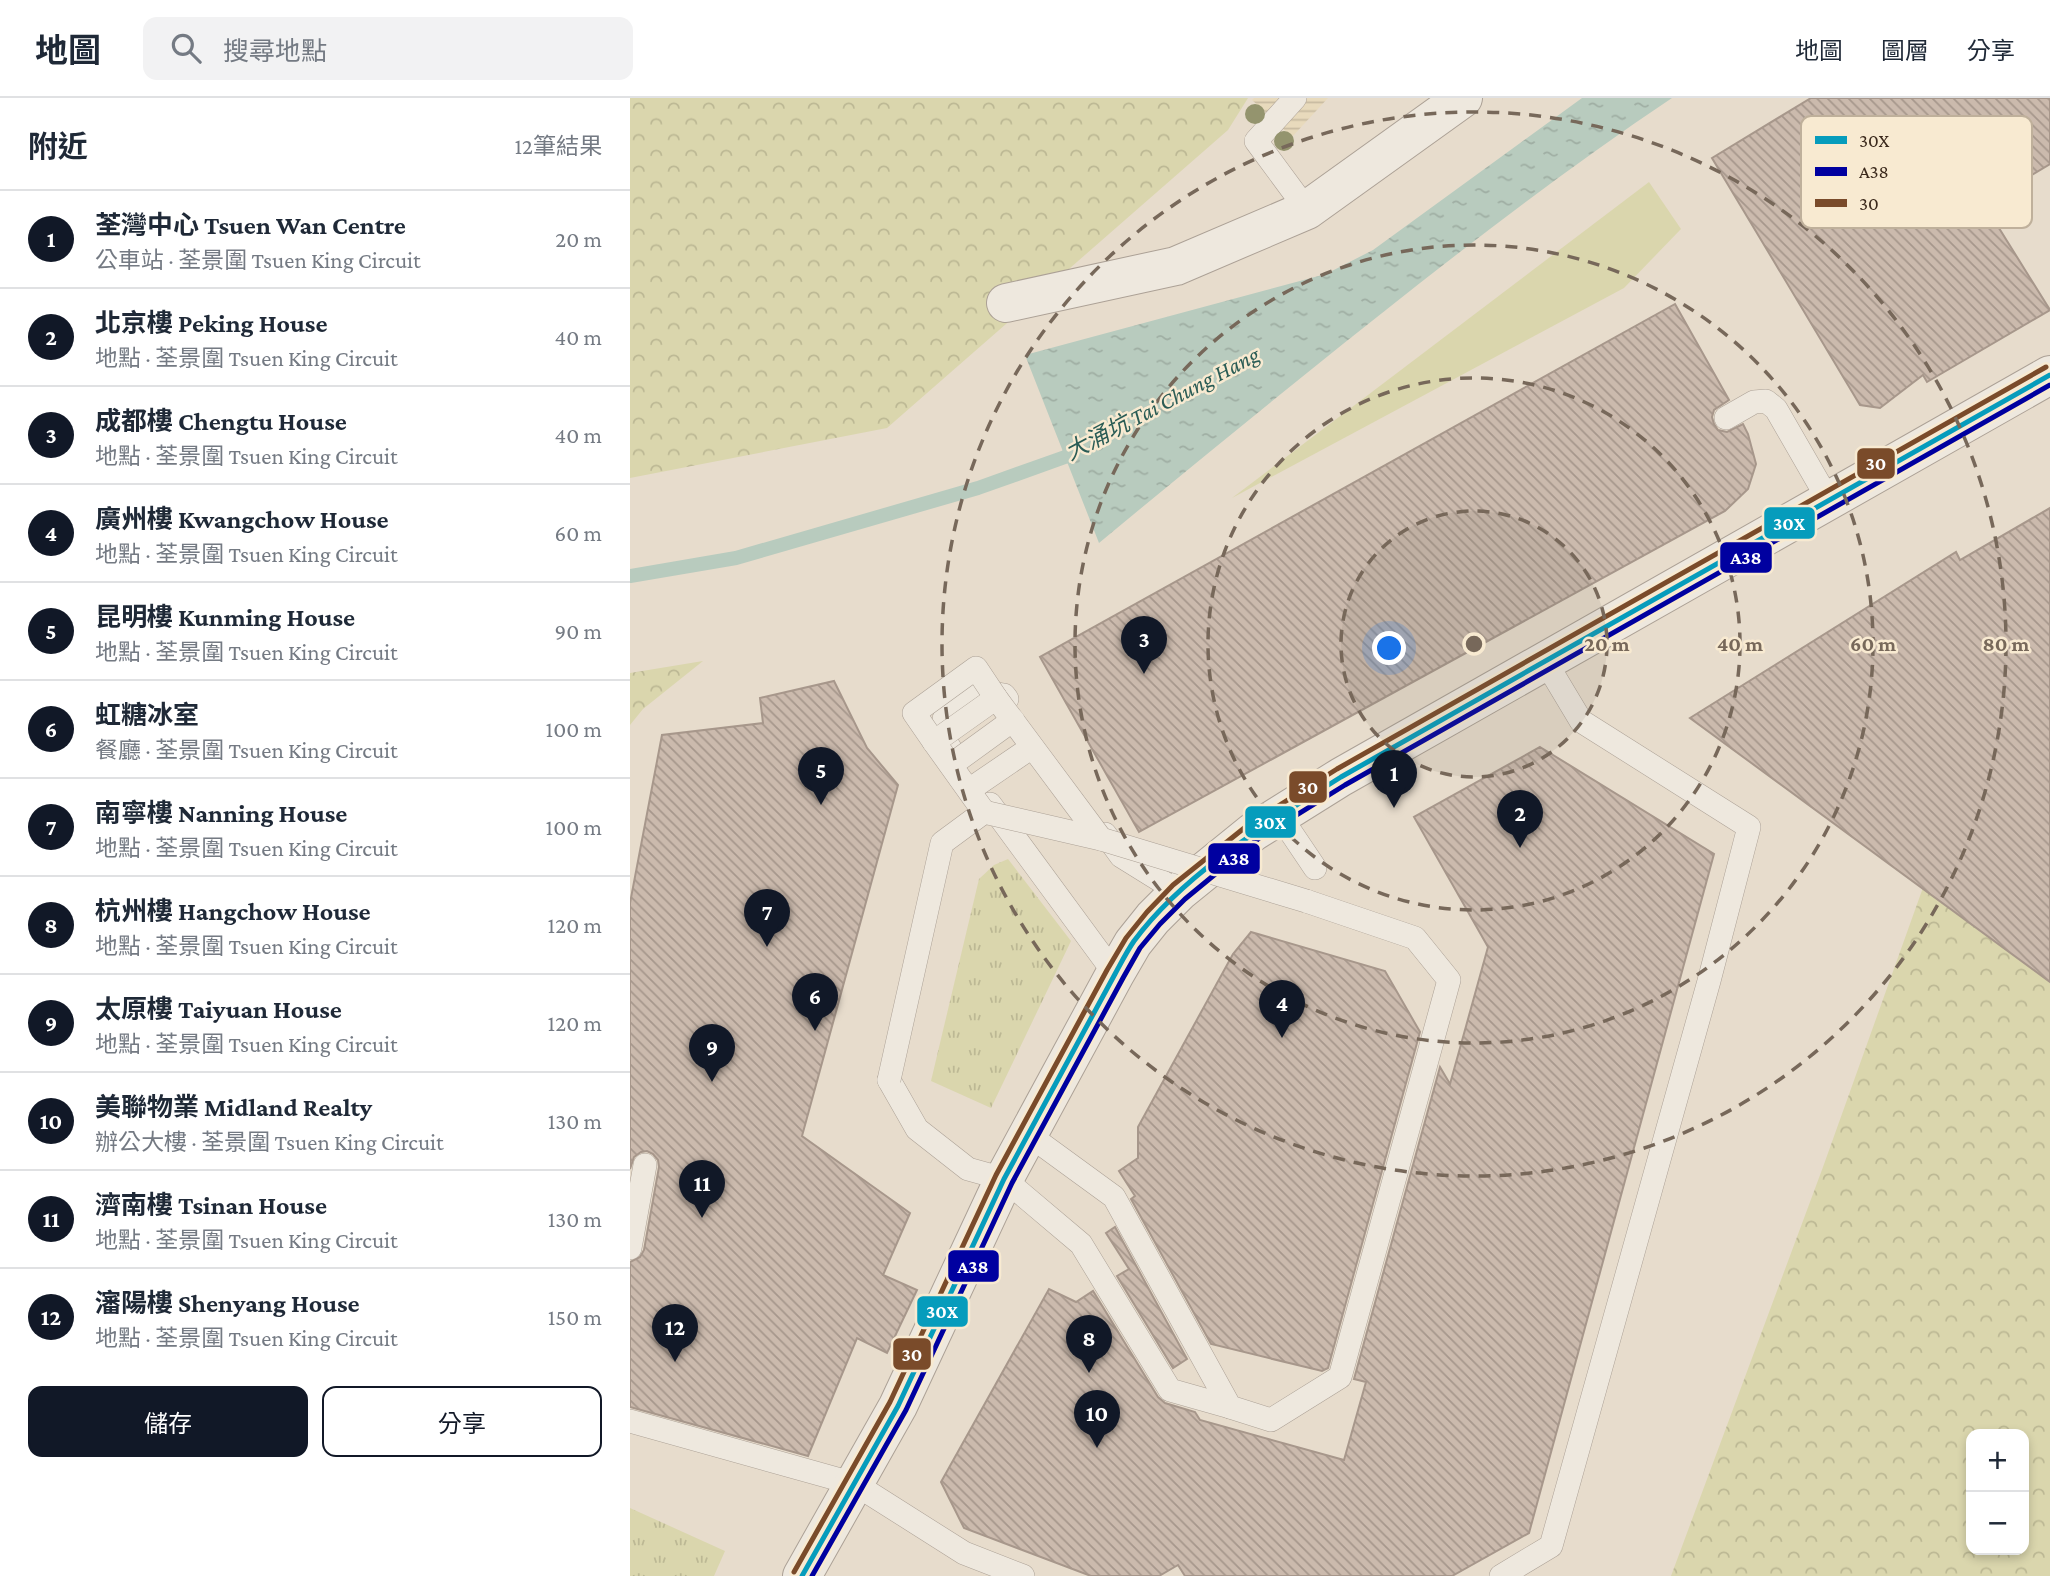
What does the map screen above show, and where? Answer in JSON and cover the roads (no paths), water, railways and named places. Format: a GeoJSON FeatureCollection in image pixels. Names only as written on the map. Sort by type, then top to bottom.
{"type":"FeatureCollection","features":[{"type":"Feature","properties":{"kind":"street"},"geometry":{"type":"LineString","coordinates":[[1006,303],[1176,266],[1307,210],[1463,98]]}},
{"type":"Feature","properties":{"kind":"street"},"geometry":{"type":"LineString","coordinates":[[802,1576],[898,1406],[1004,1179],[1115,974],[1139,934],[1179,892],[1253,832],[1341,777],[2050,375]]}},
{"type":"Feature","properties":{"kind":"lane"},"geometry":{"type":"LineString","coordinates":[[1295,98],[1256,141],[1307,210]]}},
{"type":"Feature","properties":{"kind":"lane"},"geometry":{"type":"LineString","coordinates":[[1726,418],[1754,402],[1766,401],[1776,409],[1829,501]]}},
{"type":"Feature","properties":{"kind":"lane"},"geometry":{"type":"LineString","coordinates":[[1501,1576],[1551,1546],[1709,981],[1749,827],[1581,721],[1545,661]]}},
{"type":"Feature","properties":{"kind":"lane"},"geometry":{"type":"LineString","coordinates":[[984,812],[942,843],[890,1080],[917,1129],[968,1169],[1004,1179],[1081,1244],[1170,1390],[1271,1420],[1340,1377],[1448,980],[1415,938],[1306,901],[1101,839],[984,812],[914,713],[976,668],[1101,839]]}},
{"type":"Feature","properties":{"kind":"lane"},"geometry":{"type":"LineString","coordinates":[[1115,974],[943,739],[944,719],[979,691],[1004,695],[1121,856],[1179,892]]}},
{"type":"Feature","properties":{"kind":"lane"},"geometry":{"type":"LineString","coordinates":[[934,742],[996,698]]}},
{"type":"Feature","properties":{"kind":"lane"},"geometry":{"type":"LineString","coordinates":[[951,765],[1013,720]]}},
{"type":"Feature","properties":{"kind":"lane"},"geometry":{"type":"LineString","coordinates":[[969,790],[1032,747]]}},
{"type":"Feature","properties":{"kind":"lane"},"geometry":{"type":"LineString","coordinates":[[1280,816],[1315,868]]}},
{"type":"Feature","properties":{"kind":"lane"},"geometry":{"type":"LineString","coordinates":[[1029,1135],[1114,1197],[1230,1408]]}},
{"type":"Feature","properties":{"kind":"lane"},"geometry":{"type":"LineString","coordinates":[[630,1248],[645,1164]]}},
{"type":"Feature","properties":{"kind":"lane"},"geometry":{"type":"LineString","coordinates":[[630,1421],[855,1484],[964,1553],[1023,1576]]}},
{"type":"Feature","properties":{"kind":"water"},"geometry":{"type":"Polygon","coordinates":[[[1582,98],[1672,98],[1576,165],[1451,259],[1099,543],[1025,355],[1326,274],[1373,250],[1582,98]]]}},
{"type":"Feature","properties":{"kind":"waterway","name":"大涌坑 Tai Chung Hang"},"geometry":{"type":"LineString","coordinates":[[630,576],[736,558],[978,488],[1065,457],[1082,448]]}},
{"type":"Feature","properties":{"kind":"place","name":"成都樓 Chengtu House"},"geometry":{"type":"Point","coordinates":[1144,674]}},
{"type":"Feature","properties":{"kind":"place","name":"昆明樓 Kunming House"},"geometry":{"type":"Point","coordinates":[821,805]}},
{"type":"Feature","properties":{"kind":"place","name":"荃灣中心 Tsuen Wan Centre"},"geometry":{"type":"Point","coordinates":[1394,808]}},
{"type":"Feature","properties":{"kind":"place","name":"北京樓 Peking House"},"geometry":{"type":"Point","coordinates":[1520,848]}},
{"type":"Feature","properties":{"kind":"place","name":"南寧樓 Nanning House"},"geometry":{"type":"Point","coordinates":[767,947]}},
{"type":"Feature","properties":{"kind":"place","name":"虹糖冰室"},"geometry":{"type":"Point","coordinates":[815,1031]}},
{"type":"Feature","properties":{"kind":"place","name":"廣州樓 Kwangchow House"},"geometry":{"type":"Point","coordinates":[1282,1038]}},
{"type":"Feature","properties":{"kind":"place","name":"太原樓 Taiyuan House"},"geometry":{"type":"Point","coordinates":[712,1082]}},
{"type":"Feature","properties":{"kind":"place","name":"濟南樓 Tsinan House"},"geometry":{"type":"Point","coordinates":[702,1218]}},
{"type":"Feature","properties":{"kind":"place","name":"瀋陽樓 Shenyang House"},"geometry":{"type":"Point","coordinates":[675,1362]}},
{"type":"Feature","properties":{"kind":"place","name":"杭州樓 Hangchow House"},"geometry":{"type":"Point","coordinates":[1089,1373]}},
{"type":"Feature","properties":{"kind":"place","name":"美聯物業 Midland Realty"},"geometry":{"type":"Point","coordinates":[1097,1448]}}]}
